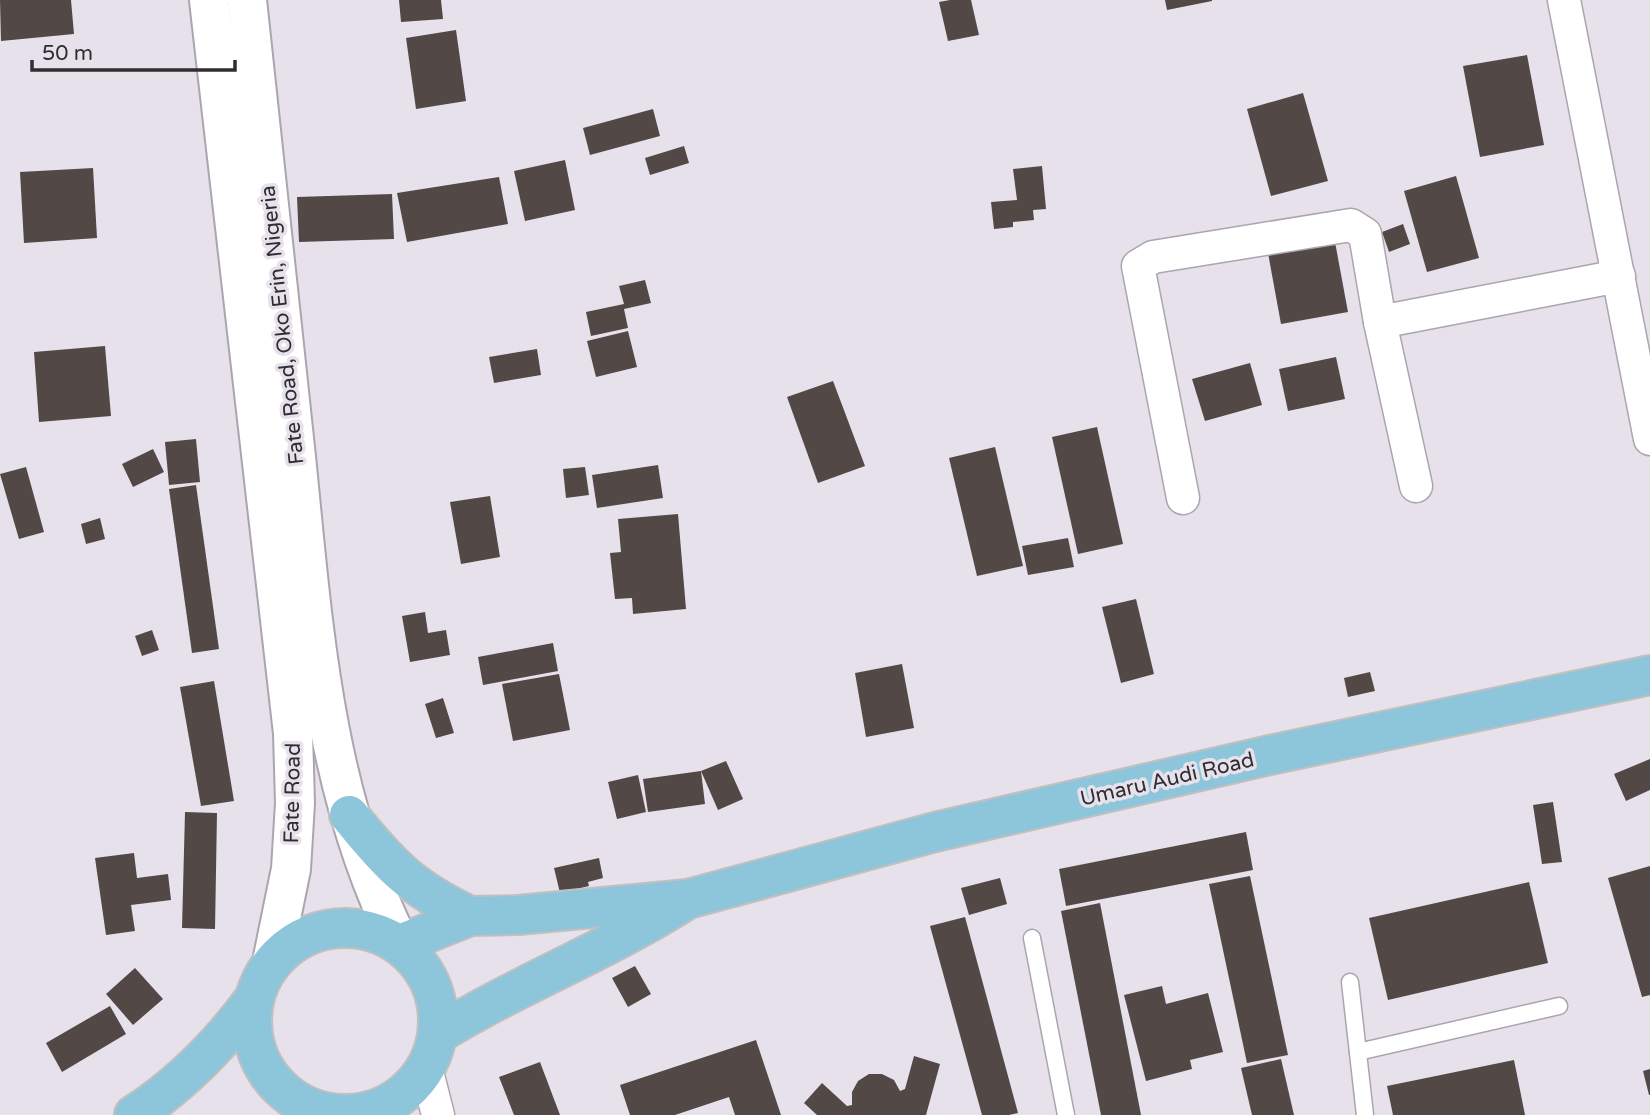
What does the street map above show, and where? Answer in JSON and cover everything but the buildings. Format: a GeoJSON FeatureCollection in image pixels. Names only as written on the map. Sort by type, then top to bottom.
{"type":"FeatureCollection","features":[{"type":"Feature","properties":{"kind":"main road","name":"Umaru Audi Road"},"geometry":{"type":"LineString","coordinates":[[688,899],[826,859],[962,826],[1270,755],[1650,676]]}},
{"type":"Feature","properties":{"kind":"main road"},"geometry":{"type":"LineString","coordinates":[[349,815],[404,878],[428,896],[470,916]]}},
{"type":"Feature","properties":{"kind":"main road"},"geometry":{"type":"LineString","coordinates":[[400,944],[470,916],[518,915],[688,899]]}},
{"type":"Feature","properties":{"kind":"main road"},"geometry":{"type":"LineString","coordinates":[[254,999],[252,1025],[257,1051],[269,1074],[298,1100],[348,1114],[388,1104],[410,1089],[432,1051],[468,1015],[635,932],[688,899]]}},
{"type":"Feature","properties":{"kind":"main road"},"geometry":{"type":"LineString","coordinates":[[134,1115],[184,1078],[227,1036],[254,999],[272,962],[294,942],[321,930],[349,927],[386,935],[400,944],[418,962],[435,996],[432,1051]]}},
{"type":"Feature","properties":{"kind":"street","name":"Fate Road, Oko Erin, Nigeria"},"geometry":{"type":"LineString","coordinates":[[209,0],[278,624]]}},
{"type":"Feature","properties":{"kind":"street","name":"Fate Road, Oko Erin, Nigeria"},"geometry":{"type":"LineString","coordinates":[[247,0],[316,650]]}},
{"type":"Feature","properties":{"kind":"street"},"geometry":{"type":"LineString","coordinates":[[1564,0],[1650,439]]}},
{"type":"Feature","properties":{"kind":"street"},"geometry":{"type":"LineString","coordinates":[[1183,498],[1139,266],[1153,257],[1351,225],[1365,234],[1380,322],[1416,486]]}},
{"type":"Feature","properties":{"kind":"street"},"geometry":{"type":"LineString","coordinates":[[1380,322],[1619,276]]}},
{"type":"Feature","properties":{"kind":"street","name":"Fate Road"},"geometry":{"type":"LineString","coordinates":[[272,962],[291,869],[295,803],[293,733],[278,624]]}},
{"type":"Feature","properties":{"kind":"street","name":"Fate Road"},"geometry":{"type":"LineString","coordinates":[[316,650],[330,737],[349,815],[378,900],[400,944]]}},
{"type":"Feature","properties":{"kind":"street"},"geometry":{"type":"LineString","coordinates":[[432,1051],[438,1115]]}},
{"type":"Feature","properties":{"kind":"lane"},"geometry":{"type":"LineString","coordinates":[[1032,938],[1066,1115]]}},
{"type":"Feature","properties":{"kind":"lane"},"geometry":{"type":"LineString","coordinates":[[1350,982],[1365,1115]]}},
{"type":"Feature","properties":{"kind":"lane"},"geometry":{"type":"LineString","coordinates":[[1358,1052],[1559,1006]]}}]}
